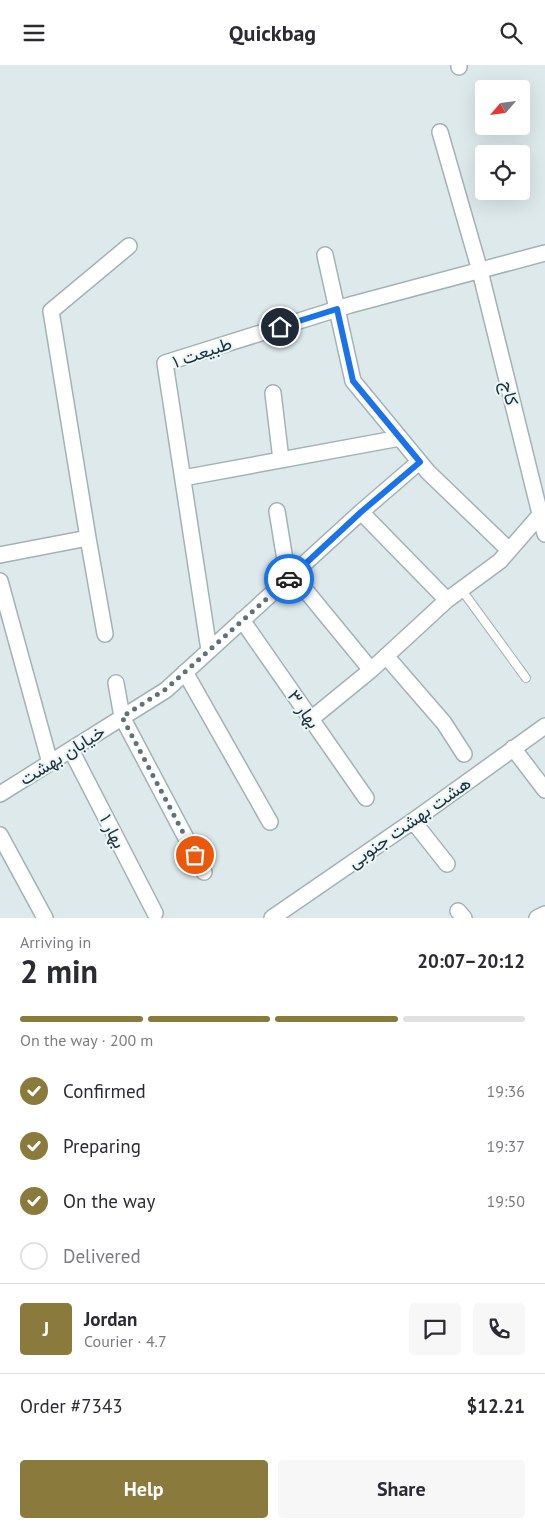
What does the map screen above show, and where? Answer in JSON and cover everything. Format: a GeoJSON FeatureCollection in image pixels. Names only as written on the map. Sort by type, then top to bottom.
{"type":"FeatureCollection","features":[{"type":"Feature","properties":{"kind":"street","name":"کاج"},"geometry":{"type":"LineString","coordinates":[[440,132],[480,271],[542,514],[545,534]]}},
{"type":"Feature","properties":{"kind":"street"},"geometry":{"type":"LineString","coordinates":[[105,634],[51,311],[129,246]]}},
{"type":"Feature","properties":{"kind":"street","name":"طبیعت ۱"},"geometry":{"type":"LineString","coordinates":[[210,650],[165,363],[337,309],[545,253]]}},
{"type":"Feature","properties":{"kind":"street"},"geometry":{"type":"LineString","coordinates":[[325,255],[353,381],[420,462],[509,550]]}},
{"type":"Feature","properties":{"kind":"street"},"geometry":{"type":"LineString","coordinates":[[273,393],[280,460]]}},
{"type":"Feature","properties":{"kind":"street"},"geometry":{"type":"LineString","coordinates":[[183,478],[400,438]]}},
{"type":"Feature","properties":{"kind":"street","name":"خیابان بهشت"},"geometry":{"type":"LineString","coordinates":[[0,794],[166,689],[361,512],[420,462]]}},
{"type":"Feature","properties":{"kind":"street"},"geometry":{"type":"LineString","coordinates":[[277,511],[285,560],[293,575],[371,670]]}},
{"type":"Feature","properties":{"kind":"street"},"geometry":{"type":"LineString","coordinates":[[361,512],[447,600]]}},
{"type":"Feature","properties":{"kind":"street"},"geometry":{"type":"LineString","coordinates":[[311,719],[371,670],[447,600],[500,561],[542,514]]}},
{"type":"Feature","properties":{"kind":"street"},"geometry":{"type":"LineString","coordinates":[[0,555],[88,538]]}},
{"type":"Feature","properties":{"kind":"street"},"geometry":{"type":"LineString","coordinates":[[0,581],[50,763]]}},
{"type":"Feature","properties":{"kind":"street","name":"بهار ۳"},"geometry":{"type":"LineString","coordinates":[[242,620],[366,798]]}},
{"type":"Feature","properties":{"kind":"street"},"geometry":{"type":"LineString","coordinates":[[386,656],[444,723],[464,754]]}},
{"type":"Feature","properties":{"kind":"street"},"geometry":{"type":"LineString","coordinates":[[185,672],[270,822]]}},
{"type":"Feature","properties":{"kind":"street"},"geometry":{"type":"LineString","coordinates":[[116,683],[122,717],[204,872]]}},
{"type":"Feature","properties":{"kind":"street","name":"هشت بهشت جنوبی"},"geometry":{"type":"LineString","coordinates":[[272,918],[413,821],[545,726]]}},
{"type":"Feature","properties":{"kind":"street"},"geometry":{"type":"LineString","coordinates":[[513,748],[545,791]]}},
{"type":"Feature","properties":{"kind":"street","name":"بهار ۱"},"geometry":{"type":"LineString","coordinates":[[71,750],[155,913]]}},
{"type":"Feature","properties":{"kind":"street"},"geometry":{"type":"LineString","coordinates":[[413,821],[447,864]]}},
{"type":"Feature","properties":{"kind":"street"},"geometry":{"type":"LineString","coordinates":[[0,835],[45,918]]}},
{"type":"Feature","properties":{"kind":"street"},"geometry":{"type":"LineString","coordinates":[[537,918],[545,914]]}},
{"type":"Feature","properties":{"kind":"lane"},"geometry":{"type":"LineString","coordinates":[[461,589],[526,678]]}},
{"type":"Feature","properties":{"kind":"way so far"},"geometry":{"type":"LineString","coordinates":[[195,855],[122,717],[166,689],[289,579]]}},
{"type":"Feature","properties":{"kind":"route"},"geometry":{"type":"LineString","coordinates":[[280,327],[337,309],[353,381],[420,462],[361,512],[289,579]]}}]}
